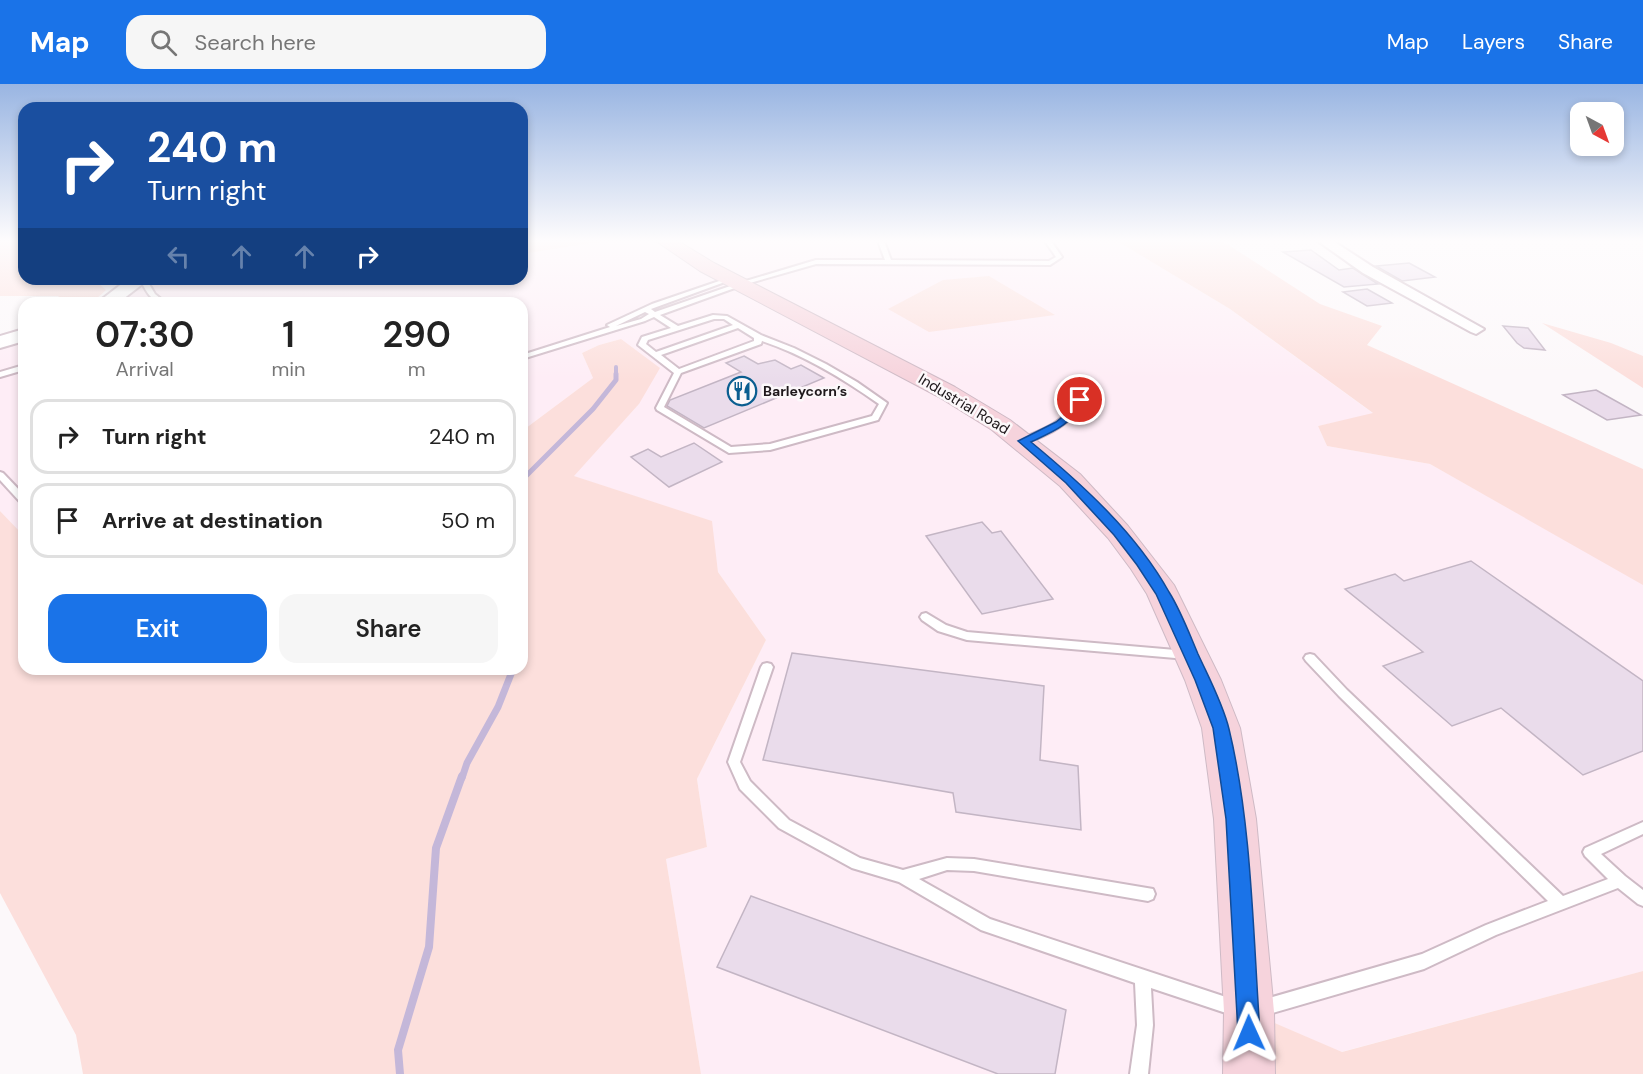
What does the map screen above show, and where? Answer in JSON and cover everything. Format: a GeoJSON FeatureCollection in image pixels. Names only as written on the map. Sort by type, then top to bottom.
{"type":"FeatureCollection","features":[{"type":"Feature","properties":{"kind":"main road","name":"Industrial Road"},"geometry":{"type":"LineString","coordinates":[[748,287],[947,392],[1024,441],[1070,480],[1118,532],[1163,593],[1221,728],[1235,819],[1249,1012],[1249,1074]]}},
{"type":"Feature","properties":{"kind":"street"},"geometry":{"type":"LineString","coordinates":[[115,297],[130,287]]}},
{"type":"Feature","properties":{"kind":"street"},"geometry":{"type":"LineString","coordinates":[[1399,287],[1476,329]]}},
{"type":"Feature","properties":{"kind":"street"},"geometry":{"type":"LineString","coordinates":[[0,342],[18,336]]}},
{"type":"Feature","properties":{"kind":"lane"},"geometry":{"type":"LineString","coordinates":[[604,330],[646,309],[716,287]]}},
{"type":"Feature","properties":{"kind":"lane"},"geometry":{"type":"LineString","coordinates":[[528,355],[643,320],[721,287]]}},
{"type":"Feature","properties":{"kind":"lane"},"geometry":{"type":"LineString","coordinates":[[646,309],[677,329]]}},
{"type":"Feature","properties":{"kind":"lane"},"geometry":{"type":"LineString","coordinates":[[678,372],[642,345],[645,339],[713,317],[725,317],[758,337],[784,345],[853,381],[883,403],[875,418],[770,447],[729,450],[660,408],[678,372],[758,342],[758,337]]}},
{"type":"Feature","properties":{"kind":"lane"},"geometry":{"type":"LineString","coordinates":[[655,355],[740,326]]}},
{"type":"Feature","properties":{"kind":"lane"},"geometry":{"type":"LineString","coordinates":[[0,375],[18,369]]}},
{"type":"Feature","properties":{"kind":"lane"},"geometry":{"type":"LineString","coordinates":[[1024,441],[1060,424],[1071,414],[1080,400],[1081,384]]}},
{"type":"Feature","properties":{"kind":"lane"},"geometry":{"type":"LineString","coordinates":[[0,475],[18,494]]}},
{"type":"Feature","properties":{"kind":"lane"},"geometry":{"type":"LineString","coordinates":[[926,617],[931,623],[967,636],[1192,656]]}},
{"type":"Feature","properties":{"kind":"lane"},"geometry":{"type":"LineString","coordinates":[[1310,658],[1343,693],[1559,902]]}},
{"type":"Feature","properties":{"kind":"lane"},"geometry":{"type":"LineString","coordinates":[[767,667],[734,762],[745,785],[784,824],[856,863],[903,877],[986,925],[1249,1012],[1424,961],[1559,902],[1620,881]]}},
{"type":"Feature","properties":{"kind":"lane"},"geometry":{"type":"LineString","coordinates":[[1643,828],[1590,852],[1643,899]]}},
{"type":"Feature","properties":{"kind":"lane"},"geometry":{"type":"LineString","coordinates":[[903,877],[947,864],[974,865],[1148,894]]}},
{"type":"Feature","properties":{"kind":"lane"},"geometry":{"type":"LineString","coordinates":[[1139,1074],[1145,1025],[1143,977]]}},
{"type":"Feature","properties":{"kind":"shaded area"},"geometry":{"type":"Polygon","coordinates":[[[0,287],[103,287],[106,290],[97,297],[0,296],[0,287]]]}},
{"type":"Feature","properties":{"kind":"shaded area"},"geometry":{"type":"Polygon","coordinates":[[[128,287],[1194,287],[1230,309],[1374,414],[1318,426],[1327,446],[1430,464],[1643,584],[1643,971],[1341,1052],[1249,1012],[1249,1074],[701,1074],[666,859],[707,847],[697,779],[766,640],[718,572],[711,521],[573,476],[639,404],[621,339],[582,353],[593,378],[528,427],[528,297],[114,297],[128,287]]]}},
{"type":"Feature","properties":{"kind":"shaded area"},"geometry":{"type":"Polygon","coordinates":[[[929,287],[1008,287],[1055,315],[929,332],[888,309],[929,287]]]}},
{"type":"Feature","properties":{"kind":"shaded area"},"geometry":{"type":"Polygon","coordinates":[[[1194,287],[1294,287],[1320,304],[1382,326],[1367,345],[1643,469],[1643,585],[1430,464],[1327,446],[1318,426],[1373,413],[1230,309],[1194,287]]]}},
{"type":"Feature","properties":{"kind":"shaded area"},"geometry":{"type":"Polygon","coordinates":[[[1542,323],[1611,343],[1643,356],[1643,388],[1542,323]]]}},
{"type":"Feature","properties":{"kind":"shaded area"},"geometry":{"type":"Polygon","coordinates":[[[18,337],[18,530],[0,511],[0,342],[18,337]]]}},
{"type":"Feature","properties":{"kind":"shaded area"},"geometry":{"type":"Polygon","coordinates":[[[621,339],[660,368],[639,404],[574,476],[712,521],[718,572],[766,640],[697,779],[707,847],[666,859],[701,1074],[83,1074],[76,1035],[0,893],[0,511],[18,530],[18,675],[528,675],[528,427],[593,378],[582,353],[621,339]]]}},
{"type":"Feature","properties":{"kind":"shaded area"},"geometry":{"type":"Polygon","coordinates":[[[1643,971],[1643,1074],[1249,1074],[1249,1012],[1342,1052],[1643,971]]]}},
{"type":"Feature","properties":{"kind":"building"},"geometry":{"type":"Polygon","coordinates":[[[1367,289],[1392,303],[1367,306],[1343,292],[1367,289]]]}},
{"type":"Feature","properties":{"kind":"building"},"geometry":{"type":"Polygon","coordinates":[[[1503,326],[1528,328],[1545,350],[1524,348],[1503,326]]]}},
{"type":"Feature","properties":{"kind":"building","name":"Barleycorn’s"},"geometry":{"type":"Polygon","coordinates":[[[744,356],[758,364],[775,360],[791,369],[801,365],[824,378],[704,428],[667,406],[670,400],[741,372],[726,363],[744,356]]]}},
{"type":"Feature","properties":{"kind":"building"},"geometry":{"type":"Polygon","coordinates":[[[1596,390],[1641,415],[1607,420],[1563,395],[1596,390]]]}},
{"type":"Feature","properties":{"kind":"building"},"geometry":{"type":"Polygon","coordinates":[[[694,443],[722,462],[669,487],[631,457],[648,449],[661,457],[694,443]]]}},
{"type":"Feature","properties":{"kind":"building"},"geometry":{"type":"Polygon","coordinates":[[[982,522],[992,533],[1001,531],[1053,599],[982,614],[926,536],[982,522]]]}},
{"type":"Feature","properties":{"kind":"building"},"geometry":{"type":"Polygon","coordinates":[[[1471,561],[1643,681],[1643,751],[1583,775],[1501,708],[1452,726],[1383,666],[1423,652],[1345,589],[1395,574],[1404,581],[1471,561]]]}},
{"type":"Feature","properties":{"kind":"building"},"geometry":{"type":"Polygon","coordinates":[[[792,653],[1044,686],[1040,760],[1078,766],[1081,830],[956,812],[953,793],[763,760],[792,653]]]}},
{"type":"Feature","properties":{"kind":"building"},"geometry":{"type":"Polygon","coordinates":[[[751,896],[1066,1010],[1055,1074],[998,1074],[717,967],[751,896]]]}},
{"type":"Feature","properties":{"kind":"waterway"},"geometry":{"type":"LineString","coordinates":[[528,474],[593,409],[616,380],[616,367]]}},
{"type":"Feature","properties":{"kind":"waterway"},"geometry":{"type":"LineString","coordinates":[[462,778],[467,763],[498,707],[511,675]]}},
{"type":"Feature","properties":{"kind":"waterway"},"geometry":{"type":"LineString","coordinates":[[400,1074],[398,1050],[429,947],[436,848],[462,776]]}},
{"type":"Feature","properties":{"kind":"place","name":"Barleycorn’s"},"geometry":{"type":"Point","coordinates":[742,391]}},
{"type":"Feature","properties":{"kind":"route"},"geometry":{"type":"LineString","coordinates":[[1080,400],[1071,414],[1060,424],[1024,441],[1070,480],[1142,562],[1163,593],[1203,680],[1221,728],[1235,819],[1249,1033]]}}]}
